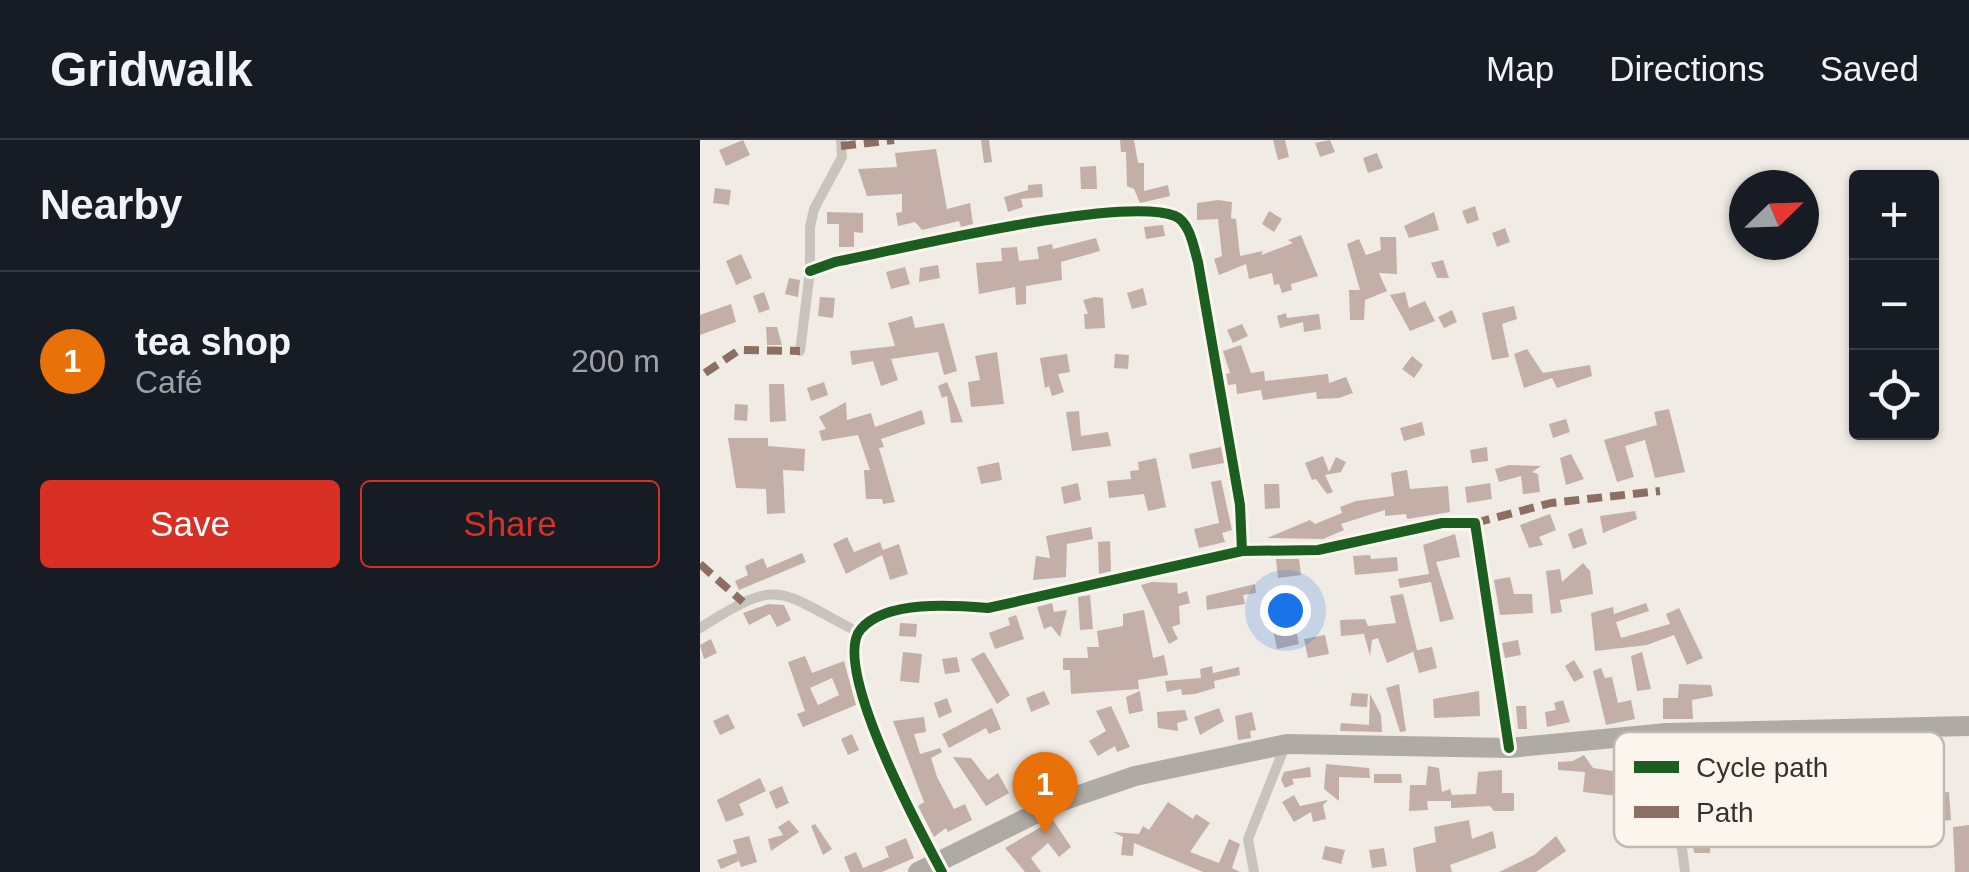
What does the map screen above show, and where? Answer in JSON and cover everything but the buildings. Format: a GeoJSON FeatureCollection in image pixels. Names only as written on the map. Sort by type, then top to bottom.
{"type":"FeatureCollection","features":[{"type":"Feature","properties":{"kind":"highway"},"geometry":{"type":"LineString","coordinates":[[1710,732],[1969,726]]}},
{"type":"Feature","properties":{"kind":"highway"},"geometry":{"type":"LineString","coordinates":[[932,869],[1059,802],[1120,781],[1286,744],[1509,748],[1614,738]]}},
{"type":"Feature","properties":{"kind":"street"},"geometry":{"type":"LineString","coordinates":[[800,351],[814,209],[842,157],[841,140]]}},
{"type":"Feature","properties":{"kind":"street"},"geometry":{"type":"LineString","coordinates":[[810,271],[836,262],[1034,223],[1118,213],[1175,216],[1186,224],[1198,262],[1240,505],[1242,551]]}},
{"type":"Feature","properties":{"kind":"street"},"geometry":{"type":"LineString","coordinates":[[932,869],[854,671],[853,643],[858,632],[870,620],[898,612],[959,606],[988,608],[1242,551],[1318,550],[1442,524],[1474,523],[1509,748]]}},
{"type":"Feature","properties":{"kind":"street"},"geometry":{"type":"LineString","coordinates":[[700,628],[760,592],[782,593],[858,632]]}},
{"type":"Feature","properties":{"kind":"street"},"geometry":{"type":"LineString","coordinates":[[1254,872],[1248,839],[1251,826],[1286,744]]}},
{"type":"Feature","properties":{"kind":"street"},"geometry":{"type":"LineString","coordinates":[[1681,847],[1684,872]]}},
{"type":"Feature","properties":{"kind":"marked path"},"geometry":{"type":"LineString","coordinates":[[841,146],[894,140]]}},
{"type":"Feature","properties":{"kind":"marked path"},"geometry":{"type":"LineString","coordinates":[[705,373],[739,350],[800,351]]}},
{"type":"Feature","properties":{"kind":"marked path"},"geometry":{"type":"LineString","coordinates":[[1475,523],[1551,503],[1660,491]]}},
{"type":"Feature","properties":{"kind":"marked path"},"geometry":{"type":"LineString","coordinates":[[700,564],[743,602]]}},
{"type":"Feature","properties":{"kind":"cycle path"},"geometry":{"type":"LineString","coordinates":[[810,271],[909,246],[1062,218],[1148,211],[1180,219],[1191,236],[1198,262],[1240,505],[1242,551],[1318,550],[1442,523],[1475,523],[1509,748]]}},
{"type":"Feature","properties":{"kind":"cycle path"},"geometry":{"type":"LineString","coordinates":[[942,872],[899,787],[867,711],[854,648],[861,629],[886,613],[903,609],[988,608],[1242,551]]}},
{"type":"Feature","properties":{"kind":"place","name":"tea shop"},"geometry":{"type":"Point","coordinates":[1045,834]}}]}
